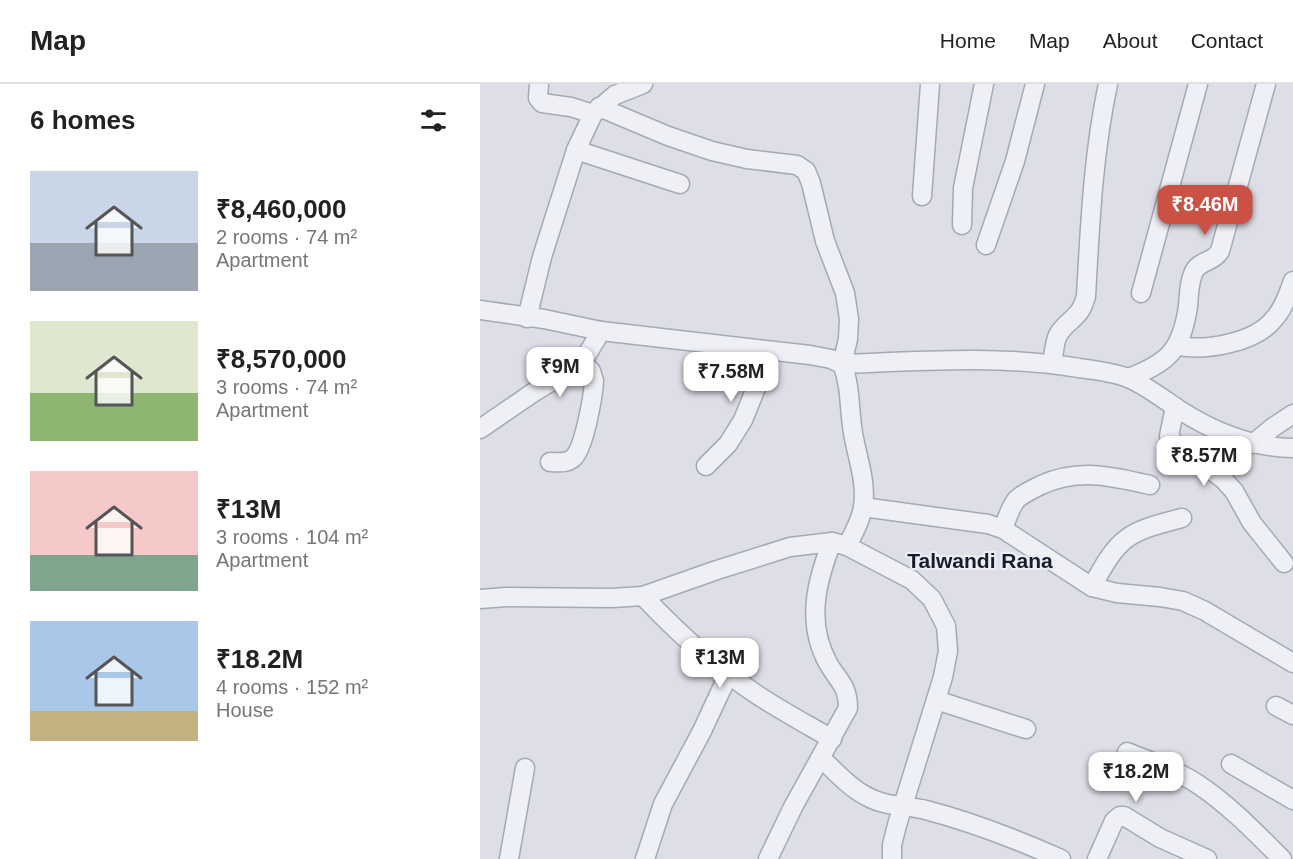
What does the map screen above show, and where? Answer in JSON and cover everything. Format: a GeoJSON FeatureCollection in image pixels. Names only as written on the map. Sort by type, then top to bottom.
{"type":"FeatureCollection","features":[{"type":"Feature","properties":{"kind":"street"},"geometry":{"type":"LineString","coordinates":[[539,84],[538,98],[543,103],[596,111],[712,151],[747,159],[797,165],[806,171],[825,241],[845,293],[849,319],[848,339],[842,364],[848,378],[853,434],[864,483],[863,507],[858,525],[839,544],[820,574],[814,620],[818,644],[829,665],[845,686],[848,708],[822,759],[793,807],[768,859]]}},
{"type":"Feature","properties":{"kind":"street"},"geometry":{"type":"LineString","coordinates":[[527,318],[576,150],[596,111],[615,96],[644,84]]}},
{"type":"Feature","properties":{"kind":"street"},"geometry":{"type":"LineString","coordinates":[[922,196],[930,84]]}},
{"type":"Feature","properties":{"kind":"street"},"geometry":{"type":"LineString","coordinates":[[962,225],[963,188],[984,84]]}},
{"type":"Feature","properties":{"kind":"street"},"geometry":{"type":"LineString","coordinates":[[986,245],[1015,161],[1035,84]]}},
{"type":"Feature","properties":{"kind":"street"},"geometry":{"type":"LineString","coordinates":[[1052,364],[1055,342],[1059,333],[1078,316],[1086,296],[1095,160],[1100,120],[1108,84]]}},
{"type":"Feature","properties":{"kind":"street"},"geometry":{"type":"LineString","coordinates":[[1141,293],[1198,84]]}},
{"type":"Feature","properties":{"kind":"street"},"geometry":{"type":"LineString","coordinates":[[1128,378],[1147,371],[1164,360],[1178,346],[1186,325],[1192,275],[1196,268],[1212,260],[1220,250],[1266,84]]}},
{"type":"Feature","properties":{"kind":"street"},"geometry":{"type":"LineString","coordinates":[[576,150],[680,184]]}},
{"type":"Feature","properties":{"kind":"street"},"geometry":{"type":"LineString","coordinates":[[1178,346],[1193,349],[1209,348],[1256,333],[1273,321],[1289,304],[1293,281]]}},
{"type":"Feature","properties":{"kind":"street"},"geometry":{"type":"LineString","coordinates":[[480,310],[544,319],[601,331],[831,358],[842,364],[952,359],[1052,364],[1128,378],[1214,429],[1253,444],[1293,448]]}},
{"type":"Feature","properties":{"kind":"street"},"geometry":{"type":"LineString","coordinates":[[480,429],[582,363],[601,331]]}},
{"type":"Feature","properties":{"kind":"street"},"geometry":{"type":"LineString","coordinates":[[706,466],[728,444],[743,420],[771,351]]}},
{"type":"Feature","properties":{"kind":"street"},"geometry":{"type":"LineString","coordinates":[[550,462],[570,460],[576,454],[581,442],[594,381],[591,371],[582,363]]}},
{"type":"Feature","properties":{"kind":"street"},"geometry":{"type":"LineString","coordinates":[[1175,407],[1169,436],[1174,443],[1223,479],[1234,491],[1252,523],[1284,563]]}},
{"type":"Feature","properties":{"kind":"street"},"geometry":{"type":"LineString","coordinates":[[1253,444],[1293,414]]}},
{"type":"Feature","properties":{"kind":"street"},"geometry":{"type":"LineString","coordinates":[[1003,529],[1017,500],[1027,492],[1059,477],[1088,474],[1117,477],[1150,485]]}},
{"type":"Feature","properties":{"kind":"street"},"geometry":{"type":"LineString","coordinates":[[863,507],[988,524],[1003,529],[1092,587],[1117,593],[1183,601],[1205,611],[1293,663]]}},
{"type":"Feature","properties":{"kind":"street"},"geometry":{"type":"LineString","coordinates":[[1092,587],[1107,558],[1131,534],[1147,527],[1182,518]]}},
{"type":"Feature","properties":{"kind":"street"},"geometry":{"type":"LineString","coordinates":[[480,599],[643,596],[790,547],[839,544],[912,580],[932,599],[946,626],[948,651],[943,677],[892,845],[892,859]]}},
{"type":"Feature","properties":{"kind":"street"},"geometry":{"type":"LineString","coordinates":[[643,596],[660,615],[755,694],[832,739]]}},
{"type":"Feature","properties":{"kind":"street"},"geometry":{"type":"LineString","coordinates":[[645,859],[667,795],[702,731],[729,674]]}},
{"type":"Feature","properties":{"kind":"street"},"geometry":{"type":"LineString","coordinates":[[936,700],[1026,729]]}},
{"type":"Feature","properties":{"kind":"street"},"geometry":{"type":"LineString","coordinates":[[1276,706],[1293,715]]}},
{"type":"Feature","properties":{"kind":"street"},"geometry":{"type":"LineString","coordinates":[[1126,752],[1166,768],[1199,785],[1282,859]]}},
{"type":"Feature","properties":{"kind":"street"},"geometry":{"type":"LineString","coordinates":[[822,759],[855,789],[880,803],[925,810],[956,819],[1061,859]]}},
{"type":"Feature","properties":{"kind":"street"},"geometry":{"type":"LineString","coordinates":[[1231,764],[1293,800]]}},
{"type":"Feature","properties":{"kind":"street"},"geometry":{"type":"LineString","coordinates":[[509,859],[525,768]]}},
{"type":"Feature","properties":{"kind":"street"},"geometry":{"type":"LineString","coordinates":[[1097,859],[1114,821],[1124,816],[1160,838],[1207,859]]}},
{"type":"Feature","properties":{"kind":"district","name":"Talwandi Rana"},"geometry":{"type":"Point","coordinates":[980,560]}}]}
